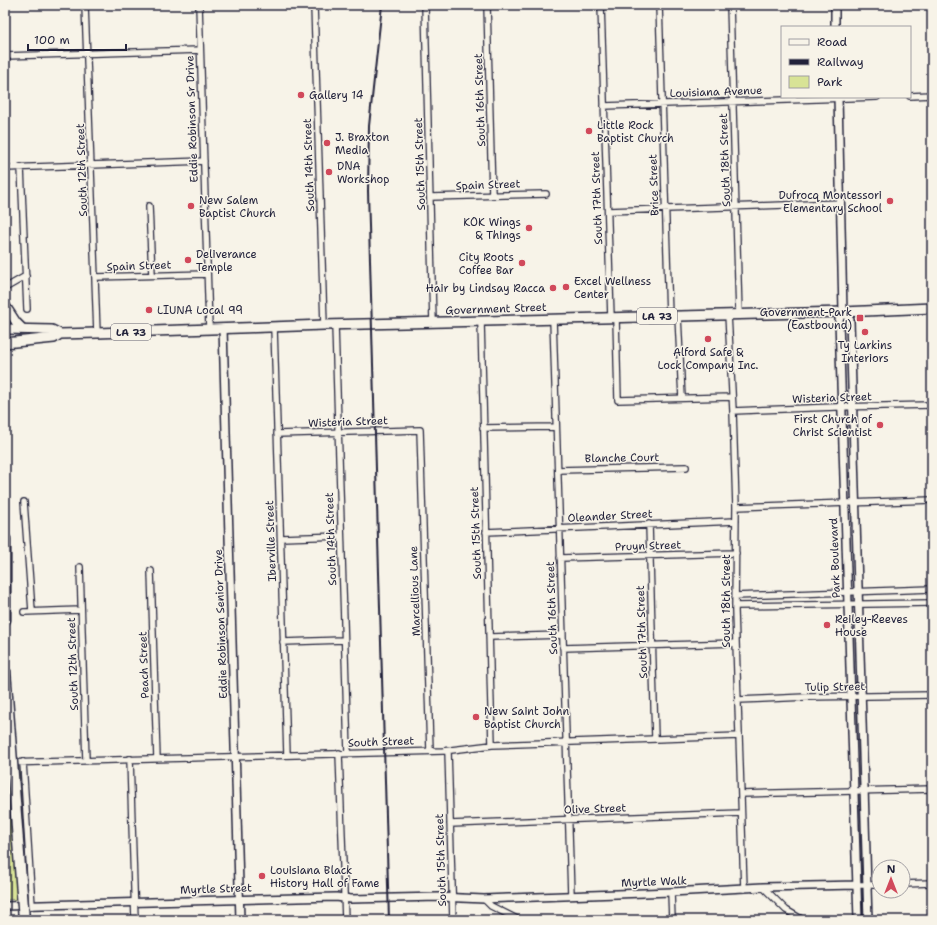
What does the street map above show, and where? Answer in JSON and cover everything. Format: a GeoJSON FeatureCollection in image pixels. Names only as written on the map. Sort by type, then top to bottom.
{"type":"FeatureCollection","features":[{"type":"Feature","properties":{"kind":"highway"},"geometry":{"type":"LineString","coordinates":[[5,539],[5,620]]}},
{"type":"Feature","properties":{"kind":"highway"},"geometry":{"type":"LineString","coordinates":[[5,670],[24,920]]}},
{"type":"Feature","properties":{"kind":"main road"},"geometry":{"type":"LineString","coordinates":[[5,306],[22,328]]}},
{"type":"Feature","properties":{"kind":"main road","name":"Government Street"},"geometry":{"type":"LineString","coordinates":[[5,328],[52,330],[60,334],[209,328],[843,312],[932,308]]}},
{"type":"Feature","properties":{"kind":"main road","name":"Government Street"},"geometry":{"type":"LineString","coordinates":[[5,343],[54,338],[60,334]]}},
{"type":"Feature","properties":{"kind":"street","name":"South 12th Street"},"geometry":{"type":"LineString","coordinates":[[85,5],[97,333]]}},
{"type":"Feature","properties":{"kind":"street","name":"Eddie Robinson Sr Drive"},"geometry":{"type":"LineString","coordinates":[[199,5],[209,328]]}},
{"type":"Feature","properties":{"kind":"street","name":"South 14th Street"},"geometry":{"type":"LineString","coordinates":[[314,5],[324,325]]}},
{"type":"Feature","properties":{"kind":"street","name":"South 15th Street"},"geometry":{"type":"LineString","coordinates":[[425,5],[433,323]]}},
{"type":"Feature","properties":{"kind":"street","name":"South 16th Street"},"geometry":{"type":"LineString","coordinates":[[487,5],[492,195]]}},
{"type":"Feature","properties":{"kind":"street","name":"South 17th Street"},"geometry":{"type":"LineString","coordinates":[[601,5],[608,211],[618,400],[682,398]]}},
{"type":"Feature","properties":{"kind":"street","name":"Brice Street"},"geometry":{"type":"LineString","coordinates":[[658,5],[668,316]]}},
{"type":"Feature","properties":{"kind":"street","name":"South 18th Street"},"geometry":{"type":"LineString","coordinates":[[730,5],[739,314]]}},
{"type":"Feature","properties":{"kind":"street"},"geometry":{"type":"LineString","coordinates":[[835,5],[835,26]]}},
{"type":"Feature","properties":{"kind":"street"},"geometry":{"type":"LineString","coordinates":[[5,56],[200,50]]}},
{"type":"Feature","properties":{"kind":"street"},"geometry":{"type":"LineString","coordinates":[[911,96],[932,95]]}},
{"type":"Feature","properties":{"kind":"street"},"geometry":{"type":"LineString","coordinates":[[838,98],[843,312],[850,320],[868,920]]}},
{"type":"Feature","properties":{"kind":"street","name":"Louisiana Avenue"},"geometry":{"type":"LineString","coordinates":[[604,106],[838,98]]}},
{"type":"Feature","properties":{"kind":"street"},"geometry":{"type":"LineString","coordinates":[[5,168],[204,161]]}},
{"type":"Feature","properties":{"kind":"street"},"geometry":{"type":"LineString","coordinates":[[21,167],[27,309]]}},
{"type":"Feature","properties":{"kind":"street","name":"Spain Street"},"geometry":{"type":"LineString","coordinates":[[431,197],[546,194]]}},
{"type":"Feature","properties":{"kind":"street"},"geometry":{"type":"LineString","coordinates":[[608,211],[841,203]]}},
{"type":"Feature","properties":{"kind":"street"},"geometry":{"type":"LineString","coordinates":[[149,206],[152,275]]}},
{"type":"Feature","properties":{"kind":"street","name":"Spain Street"},"geometry":{"type":"LineString","coordinates":[[96,277],[207,274]]}},
{"type":"Feature","properties":{"kind":"street"},"geometry":{"type":"LineString","coordinates":[[5,288],[26,276]]}},
{"type":"Feature","properties":{"kind":"street","name":"Park Boulevard"},"geometry":{"type":"LineString","coordinates":[[843,312],[839,320],[858,920]]}},
{"type":"Feature","properties":{"kind":"street","name":"South 18th Street"},"geometry":{"type":"LineString","coordinates":[[728,314],[736,507],[735,606],[744,889]]}},
{"type":"Feature","properties":{"kind":"street"},"geometry":{"type":"LineString","coordinates":[[678,316],[682,398],[732,397]]}},
{"type":"Feature","properties":{"kind":"street","name":"South 16th Street"},"geometry":{"type":"LineString","coordinates":[[553,320],[571,895]]}},
{"type":"Feature","properties":{"kind":"street","name":"South 15th Street"},"geometry":{"type":"LineString","coordinates":[[481,322],[492,745]]}},
{"type":"Feature","properties":{"kind":"street","name":"South 14th Street"},"geometry":{"type":"LineString","coordinates":[[335,325],[348,753]]}},
{"type":"Feature","properties":{"kind":"street","name":"Iberville Street"},"geometry":{"type":"LineString","coordinates":[[274,327],[287,755]]}},
{"type":"Feature","properties":{"kind":"street","name":"Eddie Robinson Senior Drive"},"geometry":{"type":"LineString","coordinates":[[223,328],[240,920]]}},
{"type":"Feature","properties":{"kind":"street","name":"Wisteria Street"},"geometry":{"type":"LineString","coordinates":[[733,411],[852,406],[932,405]]}},
{"type":"Feature","properties":{"kind":"street"},"geometry":{"type":"LineString","coordinates":[[483,428],[556,427]]}},
{"type":"Feature","properties":{"kind":"street","name":"Wisteria Street"},"geometry":{"type":"LineString","coordinates":[[277,434],[420,430]]}},
{"type":"Feature","properties":{"kind":"street","name":"Marcellious Lane"},"geometry":{"type":"LineString","coordinates":[[420,430],[430,751]]}},
{"type":"Feature","properties":{"kind":"street","name":"Blanche Court"},"geometry":{"type":"LineString","coordinates":[[558,470],[686,466]]}},
{"type":"Feature","properties":{"kind":"street"},"geometry":{"type":"LineString","coordinates":[[736,507],[932,500]]}},
{"type":"Feature","properties":{"kind":"street"},"geometry":{"type":"LineString","coordinates":[[24,502],[32,611]]}},
{"type":"Feature","properties":{"kind":"street","name":"Oleander Street"},"geometry":{"type":"LineString","coordinates":[[486,532],[736,521]]}},
{"type":"Feature","properties":{"kind":"street","name":"South 17th Street"},"geometry":{"type":"LineString","coordinates":[[649,524],[655,739]]}},
{"type":"Feature","properties":{"kind":"street"},"geometry":{"type":"LineString","coordinates":[[281,538],[341,536]]}},
{"type":"Feature","properties":{"kind":"street","name":"Pruyn Street"},"geometry":{"type":"LineString","coordinates":[[560,558],[736,553]]}},
{"type":"Feature","properties":{"kind":"street","name":"South 12th Street"},"geometry":{"type":"LineString","coordinates":[[80,568],[86,761]]}},
{"type":"Feature","properties":{"kind":"street","name":"Peach Street"},"geometry":{"type":"LineString","coordinates":[[152,571],[157,759]]}},
{"type":"Feature","properties":{"kind":"street"},"geometry":{"type":"LineString","coordinates":[[735,596],[932,589]]}},
{"type":"Feature","properties":{"kind":"street"},"geometry":{"type":"LineString","coordinates":[[735,606],[932,603]]}},
{"type":"Feature","properties":{"kind":"street"},"geometry":{"type":"LineString","coordinates":[[24,612],[81,610]]}},
{"type":"Feature","properties":{"kind":"street"},"geometry":{"type":"LineString","coordinates":[[490,637],[562,635]]}},
{"type":"Feature","properties":{"kind":"street"},"geometry":{"type":"LineString","coordinates":[[283,642],[344,640]]}},
{"type":"Feature","properties":{"kind":"street"},"geometry":{"type":"LineString","coordinates":[[563,648],[736,643]]}},
{"type":"Feature","properties":{"kind":"street","name":"Tulip Street"},"geometry":{"type":"LineString","coordinates":[[738,700],[932,695]]}},
{"type":"Feature","properties":{"kind":"street","name":"South Street"},"geometry":{"type":"LineString","coordinates":[[5,763],[430,751],[492,745],[739,736]]}},
{"type":"Feature","properties":{"kind":"street","name":"South 15th Street"},"geometry":{"type":"LineString","coordinates":[[448,750],[453,920]]}},
{"type":"Feature","properties":{"kind":"street"},"geometry":{"type":"LineString","coordinates":[[340,754],[345,920]]}},
{"type":"Feature","properties":{"kind":"street"},"geometry":{"type":"LineString","coordinates":[[130,759],[135,920]]}},
{"type":"Feature","properties":{"kind":"street"},"geometry":{"type":"LineString","coordinates":[[23,762],[32,906]]}},
{"type":"Feature","properties":{"kind":"street"},"geometry":{"type":"LineString","coordinates":[[741,794],[932,789]]}},
{"type":"Feature","properties":{"kind":"street","name":"Olive Street"},"geometry":{"type":"LineString","coordinates":[[450,824],[741,814]]}},
{"type":"Feature","properties":{"kind":"street"},"geometry":{"type":"LineString","coordinates":[[911,884],[932,883]]}},
{"type":"Feature","properties":{"kind":"street"},"geometry":{"type":"LineString","coordinates":[[857,885],[871,885]]}},
{"type":"Feature","properties":{"kind":"street","name":"Myrtle Walk"},"geometry":{"type":"LineString","coordinates":[[452,898],[484,899],[763,887],[857,885]]}},
{"type":"Feature","properties":{"kind":"street"},"geometry":{"type":"LineString","coordinates":[[763,887],[786,910],[803,920]]}},
{"type":"Feature","properties":{"kind":"street"},"geometry":{"type":"LineString","coordinates":[[671,892],[672,920]]}},
{"type":"Feature","properties":{"kind":"street","name":"Myrtle Street"},"geometry":{"type":"LineString","coordinates":[[5,906],[336,896],[351,899],[452,898]]}},
{"type":"Feature","properties":{"kind":"street"},"geometry":{"type":"LineString","coordinates":[[484,899],[491,906],[519,920]]}},
{"type":"Feature","properties":{"kind":"green space"},"geometry":{"type":"Polygon","coordinates":[[[5,766],[19,767],[28,895],[26,899],[5,900],[5,766]]]}},
{"type":"Feature","properties":{"kind":"railway"},"geometry":{"type":"LineString","coordinates":[[382,5],[369,126],[368,191],[389,920]]}},
{"type":"Feature","properties":{"kind":"place","name":"Gallery 14"},"geometry":{"type":"Point","coordinates":[301,95]}},
{"type":"Feature","properties":{"kind":"place","name":"Little Rock Baptist Church"},"geometry":{"type":"Point","coordinates":[589,131]}},
{"type":"Feature","properties":{"kind":"place","name":"J. Braxton Media"},"geometry":{"type":"Point","coordinates":[327,143]}},
{"type":"Feature","properties":{"kind":"place","name":"DNA Workshop"},"geometry":{"type":"Point","coordinates":[329,172]}},
{"type":"Feature","properties":{"kind":"place","name":"Dufrocq Montessori Elementary School"},"geometry":{"type":"Point","coordinates":[890,201]}},
{"type":"Feature","properties":{"kind":"place","name":"New Salem Baptist Church"},"geometry":{"type":"Point","coordinates":[191,206]}},
{"type":"Feature","properties":{"kind":"place","name":"KOK Wings & Things"},"geometry":{"type":"Point","coordinates":[529,228]}},
{"type":"Feature","properties":{"kind":"place","name":"Deliverance Temple"},"geometry":{"type":"Point","coordinates":[188,260]}},
{"type":"Feature","properties":{"kind":"place","name":"City Roots Coffee Bar"},"geometry":{"type":"Point","coordinates":[522,263]}},
{"type":"Feature","properties":{"kind":"place","name":"Excel Wellness Center"},"geometry":{"type":"Point","coordinates":[566,287]}},
{"type":"Feature","properties":{"kind":"place","name":"Hair by Lindsay Racca"},"geometry":{"type":"Point","coordinates":[553,288]}},
{"type":"Feature","properties":{"kind":"place","name":"LIUNA Local 99"},"geometry":{"type":"Point","coordinates":[149,310]}},
{"type":"Feature","properties":{"kind":"place","name":"Government-Park (Eastbound)"},"geometry":{"type":"Point","coordinates":[860,318]}},
{"type":"Feature","properties":{"kind":"place","name":"Ty Larkins Interiors"},"geometry":{"type":"Point","coordinates":[865,332]}},
{"type":"Feature","properties":{"kind":"place","name":"Alford Safe & Lock Company Inc."},"geometry":{"type":"Point","coordinates":[708,339]}},
{"type":"Feature","properties":{"kind":"place","name":"First Church of Christ Scientist"},"geometry":{"type":"Point","coordinates":[880,425]}},
{"type":"Feature","properties":{"kind":"place","name":"Reiley-Reeves House"},"geometry":{"type":"Point","coordinates":[827,625]}},
{"type":"Feature","properties":{"kind":"place","name":"New Saint John Baptist Church"},"geometry":{"type":"Point","coordinates":[476,717]}},
{"type":"Feature","properties":{"kind":"place","name":"Louisiana Black History Hall of Fame"},"geometry":{"type":"Point","coordinates":[262,876]}}]}
